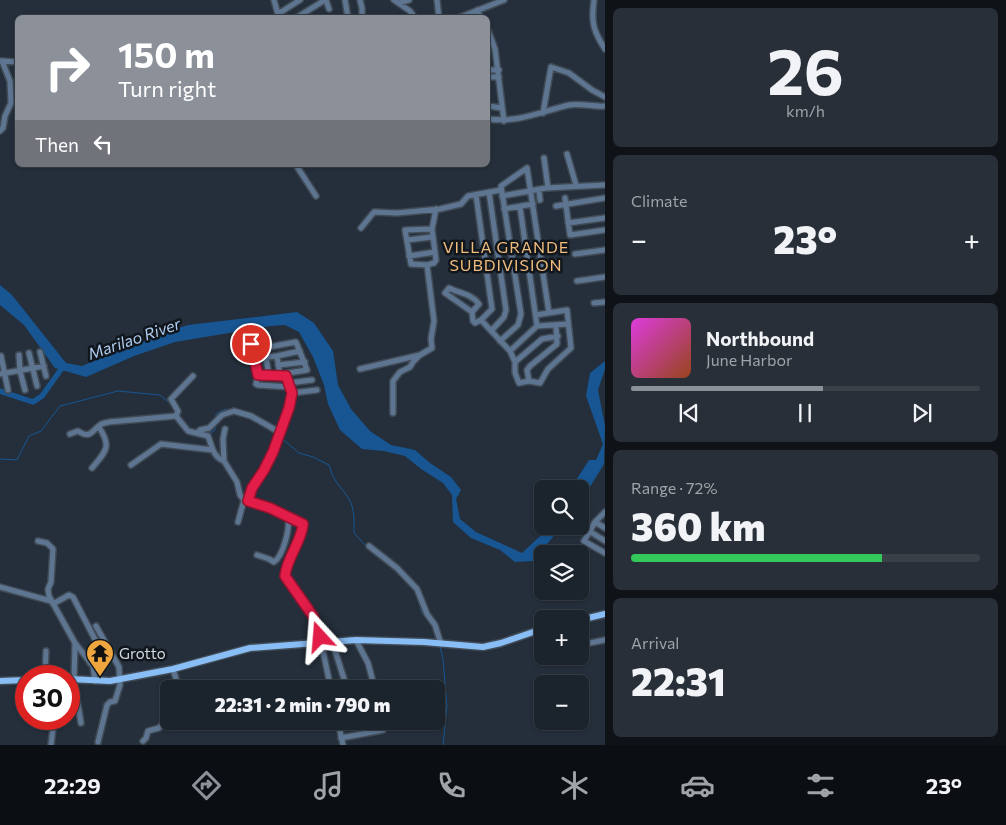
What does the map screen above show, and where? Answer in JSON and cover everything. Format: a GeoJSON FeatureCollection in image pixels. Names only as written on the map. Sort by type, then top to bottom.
{"type":"FeatureCollection","features":[{"type":"Feature","properties":{"kind":"main road"},"geometry":{"type":"LineString","coordinates":[[589,618],[605,614]]}},
{"type":"Feature","properties":{"kind":"main road"},"geometry":{"type":"LineString","coordinates":[[80,680],[110,681],[121,679],[173,669],[250,648],[356,640],[424,642],[483,647],[534,632]]}},
{"type":"Feature","properties":{"kind":"main road"},"geometry":{"type":"LineString","coordinates":[[0,681],[15,680]]}},
{"type":"Feature","properties":{"kind":"street"},"geometry":{"type":"LineString","coordinates":[[274,0],[278,15]]}},
{"type":"Feature","properties":{"kind":"street"},"geometry":{"type":"LineString","coordinates":[[279,15],[300,0]]}},
{"type":"Feature","properties":{"kind":"street"},"geometry":{"type":"LineString","coordinates":[[306,15],[325,0],[329,9]]}},
{"type":"Feature","properties":{"kind":"street"},"geometry":{"type":"LineString","coordinates":[[345,0],[347,15]]}},
{"type":"Feature","properties":{"kind":"street"},"geometry":{"type":"LineString","coordinates":[[360,0],[362,15]]}},
{"type":"Feature","properties":{"kind":"street"},"geometry":{"type":"LineString","coordinates":[[397,2],[409,0]]}},
{"type":"Feature","properties":{"kind":"street"},"geometry":{"type":"LineString","coordinates":[[437,0],[439,15]]}},
{"type":"Feature","properties":{"kind":"street"},"geometry":{"type":"LineString","coordinates":[[467,15],[504,0]]}},
{"type":"Feature","properties":{"kind":"street"},"geometry":{"type":"LineString","coordinates":[[594,0],[594,30],[605,49]]}},
{"type":"Feature","properties":{"kind":"street"},"geometry":{"type":"LineString","coordinates":[[397,2],[410,10],[412,15]]}},
{"type":"Feature","properties":{"kind":"street"},"geometry":{"type":"LineString","coordinates":[[477,10],[480,15]]}},
{"type":"Feature","properties":{"kind":"street"},"geometry":{"type":"LineString","coordinates":[[490,35],[494,44],[499,70],[504,121]]}},
{"type":"Feature","properties":{"kind":"street"},"geometry":{"type":"LineString","coordinates":[[0,131],[3,128],[5,116],[11,103],[10,81],[1,61],[15,62]]}},
{"type":"Feature","properties":{"kind":"street"},"geometry":{"type":"LineString","coordinates":[[543,113],[551,67],[569,73],[605,97]]}},
{"type":"Feature","properties":{"kind":"street"},"geometry":{"type":"LineString","coordinates":[[490,70],[499,70]]}},
{"type":"Feature","properties":{"kind":"street"},"geometry":{"type":"LineString","coordinates":[[490,77],[499,77]]}},
{"type":"Feature","properties":{"kind":"street"},"geometry":{"type":"LineString","coordinates":[[11,103],[15,104]]}},
{"type":"Feature","properties":{"kind":"street"},"geometry":{"type":"LineString","coordinates":[[490,119],[504,121],[543,113],[569,105],[605,106]]}},
{"type":"Feature","properties":{"kind":"street"},"geometry":{"type":"LineString","coordinates":[[490,106],[502,108]]}},
{"type":"Feature","properties":{"kind":"street"},"geometry":{"type":"LineString","coordinates":[[567,154],[576,185]]}},
{"type":"Feature","properties":{"kind":"street"},"geometry":{"type":"LineString","coordinates":[[544,158],[548,188]]}},
{"type":"Feature","properties":{"kind":"street"},"geometry":{"type":"LineString","coordinates":[[297,167],[316,196]]}},
{"type":"Feature","properties":{"kind":"street"},"geometry":{"type":"LineString","coordinates":[[501,191],[527,168],[549,313]]}},
{"type":"Feature","properties":{"kind":"street"},"geometry":{"type":"LineString","coordinates":[[361,228],[374,212],[397,213],[436,209],[461,204],[468,196],[489,192],[531,191],[576,185],[605,185]]}},
{"type":"Feature","properties":{"kind":"street"},"geometry":{"type":"LineString","coordinates":[[539,190],[540,200]]}},
{"type":"Feature","properties":{"kind":"street"},"geometry":{"type":"LineString","coordinates":[[500,341],[518,325],[521,314],[501,191]]}},
{"type":"Feature","properties":{"kind":"street"},"geometry":{"type":"LineString","coordinates":[[489,192],[506,310],[504,317],[491,331]]}},
{"type":"Feature","properties":{"kind":"street"},"geometry":{"type":"LineString","coordinates":[[476,195],[492,303],[491,311],[482,320],[474,322],[472,312],[445,293],[449,288],[458,293],[471,296],[478,304]]}},
{"type":"Feature","properties":{"kind":"street"},"geometry":{"type":"LineString","coordinates":[[565,198],[570,235],[605,230]]}},
{"type":"Feature","properties":{"kind":"street"},"geometry":{"type":"LineString","coordinates":[[556,206],[605,198]]}},
{"type":"Feature","properties":{"kind":"street"},"geometry":{"type":"LineString","coordinates":[[504,209],[533,204]]}},
{"type":"Feature","properties":{"kind":"street"},"geometry":{"type":"LineString","coordinates":[[520,206],[537,326]]}},
{"type":"Feature","properties":{"kind":"street"},"geometry":{"type":"LineString","coordinates":[[432,229],[405,230],[412,265],[427,265],[435,262],[432,229],[436,209]]}},
{"type":"Feature","properties":{"kind":"street"},"geometry":{"type":"LineString","coordinates":[[568,223],[605,218]]}},
{"type":"Feature","properties":{"kind":"street"},"geometry":{"type":"LineString","coordinates":[[407,240],[432,237]]}},
{"type":"Feature","properties":{"kind":"street"},"geometry":{"type":"LineString","coordinates":[[575,254],[605,250]]}},
{"type":"Feature","properties":{"kind":"street"},"geometry":{"type":"LineString","coordinates":[[409,256],[435,252]]}},
{"type":"Feature","properties":{"kind":"street"},"geometry":{"type":"LineString","coordinates":[[393,413],[393,381],[400,372],[410,368],[420,355],[432,348],[431,339],[434,321],[427,265]]}},
{"type":"Feature","properties":{"kind":"street"},"geometry":{"type":"LineString","coordinates":[[577,281],[605,277]]}},
{"type":"Feature","properties":{"kind":"street"},"geometry":{"type":"LineString","coordinates":[[453,298],[458,293]]}},
{"type":"Feature","properties":{"kind":"street"},"geometry":{"type":"LineString","coordinates":[[594,303],[605,302]]}},
{"type":"Feature","properties":{"kind":"street"},"geometry":{"type":"LineString","coordinates":[[472,312],[478,304],[492,303]]}},
{"type":"Feature","properties":{"kind":"street"},"geometry":{"type":"LineString","coordinates":[[482,320],[510,351],[515,362],[517,382],[529,381],[540,383],[548,369],[570,351],[572,345],[567,310],[536,315]]}},
{"type":"Feature","properties":{"kind":"street"},"geometry":{"type":"LineString","coordinates":[[510,351],[537,326],[568,324]]}},
{"type":"Feature","properties":{"kind":"street"},"geometry":{"type":"LineString","coordinates":[[529,381],[527,370],[556,346],[558,336],[556,325]]}},
{"type":"Feature","properties":{"kind":"street"},"geometry":{"type":"LineString","coordinates":[[515,362],[542,339],[558,336]]}},
{"type":"Feature","properties":{"kind":"street"},"geometry":{"type":"LineString","coordinates":[[253,350],[296,342],[307,371],[290,373],[286,376],[258,375]]}},
{"type":"Feature","properties":{"kind":"street"},"geometry":{"type":"LineString","coordinates":[[251,344],[258,375],[257,385],[317,390]]}},
{"type":"Feature","properties":{"kind":"street"},"geometry":{"type":"LineString","coordinates":[[264,348],[269,375]]}},
{"type":"Feature","properties":{"kind":"street"},"geometry":{"type":"LineString","coordinates":[[255,358],[300,351]]}},
{"type":"Feature","properties":{"kind":"street"},"geometry":{"type":"LineString","coordinates":[[40,352],[46,376]]}},
{"type":"Feature","properties":{"kind":"street"},"geometry":{"type":"LineString","coordinates":[[29,353],[37,386]]}},
{"type":"Feature","properties":{"kind":"street"},"geometry":{"type":"LineString","coordinates":[[19,354],[20,371],[26,390]]}},
{"type":"Feature","properties":{"kind":"street"},"geometry":{"type":"LineString","coordinates":[[360,368],[420,355]]}},
{"type":"Feature","properties":{"kind":"street"},"geometry":{"type":"LineString","coordinates":[[1,356],[2,374],[8,390]]}},
{"type":"Feature","properties":{"kind":"street"},"geometry":{"type":"LineString","coordinates":[[277,356],[280,376]]}},
{"type":"Feature","properties":{"kind":"street"},"geometry":{"type":"LineString","coordinates":[[278,365],[304,362]]}},
{"type":"Feature","properties":{"kind":"street"},"geometry":{"type":"LineString","coordinates":[[2,374],[44,366]]}},
{"type":"Feature","properties":{"kind":"street"},"geometry":{"type":"LineString","coordinates":[[176,416],[178,411],[171,399],[193,376]]}},
{"type":"Feature","properties":{"kind":"street"},"geometry":{"type":"LineString","coordinates":[[238,522],[252,488],[268,464],[289,408],[290,388],[286,376]]}},
{"type":"Feature","properties":{"kind":"street"},"geometry":{"type":"LineString","coordinates":[[290,388],[312,380]]}},
{"type":"Feature","properties":{"kind":"street"},"geometry":{"type":"LineString","coordinates":[[198,433],[200,430],[212,426],[222,415],[234,411],[251,416],[278,434]]}},
{"type":"Feature","properties":{"kind":"street"},"geometry":{"type":"LineString","coordinates":[[70,434],[78,431],[88,435],[100,425],[109,422],[176,416]]}},
{"type":"Feature","properties":{"kind":"street"},"geometry":{"type":"LineString","coordinates":[[176,416],[188,431],[208,436],[218,459],[224,461]]}},
{"type":"Feature","properties":{"kind":"street"},"geometry":{"type":"LineString","coordinates":[[92,468],[104,452],[107,443],[99,427]]}},
{"type":"Feature","properties":{"kind":"street"},"geometry":{"type":"LineString","coordinates":[[225,429],[223,439],[224,461],[237,482],[240,495],[246,500],[270,508],[302,523],[299,542],[287,566],[286,578],[313,616],[321,642],[328,680]]}},
{"type":"Feature","properties":{"kind":"street"},"geometry":{"type":"LineString","coordinates":[[131,465],[161,444],[213,450]]}},
{"type":"Feature","properties":{"kind":"street"},"geometry":{"type":"LineString","coordinates":[[604,514],[589,531],[605,541]]}},
{"type":"Feature","properties":{"kind":"street"},"geometry":{"type":"LineString","coordinates":[[257,555],[274,562],[277,561],[283,550],[289,525],[288,518]]}},
{"type":"Feature","properties":{"kind":"street"},"geometry":{"type":"LineString","coordinates":[[595,522],[605,528]]}},
{"type":"Feature","properties":{"kind":"street"},"geometry":{"type":"LineString","coordinates":[[587,535],[584,541],[605,553]]}},
{"type":"Feature","properties":{"kind":"street"},"geometry":{"type":"LineString","coordinates":[[38,541],[47,542],[53,549],[51,582],[48,591],[52,602],[75,643],[94,669],[95,681]]}},
{"type":"Feature","properties":{"kind":"street"},"geometry":{"type":"LineString","coordinates":[[370,546],[397,568],[417,589],[426,614],[435,625],[441,644]]}},
{"type":"Feature","properties":{"kind":"street"},"geometry":{"type":"LineString","coordinates":[[0,587],[52,602],[69,595],[72,597],[102,653],[101,657],[90,663]]}},
{"type":"Feature","properties":{"kind":"street"},"geometry":{"type":"LineString","coordinates":[[96,626],[118,664],[121,679],[115,701],[107,705],[98,742]]}},
{"type":"Feature","properties":{"kind":"street"},"geometry":{"type":"LineString","coordinates":[[356,640],[368,663],[373,680]]}},
{"type":"Feature","properties":{"kind":"street"},"geometry":{"type":"LineString","coordinates":[[589,643],[605,640]]}},
{"type":"Feature","properties":{"kind":"street"},"geometry":{"type":"LineString","coordinates":[[332,641],[345,680]]}},
{"type":"Feature","properties":{"kind":"street"},"geometry":{"type":"LineString","coordinates":[[73,665],[75,643]]}},
{"type":"Feature","properties":{"kind":"street"},"geometry":{"type":"LineString","coordinates":[[45,665],[46,651]]}},
{"type":"Feature","properties":{"kind":"street"},"geometry":{"type":"LineString","coordinates":[[173,669],[176,680]]}},
{"type":"Feature","properties":{"kind":"street"},"geometry":{"type":"LineString","coordinates":[[80,719],[81,723]]}},
{"type":"Feature","properties":{"kind":"street"},"geometry":{"type":"LineString","coordinates":[[143,741],[148,731],[160,727]]}},
{"type":"Feature","properties":{"kind":"street"},"geometry":{"type":"LineString","coordinates":[[51,745],[53,730]]}},
{"type":"Feature","properties":{"kind":"street"},"geometry":{"type":"LineString","coordinates":[[340,730],[343,745]]}},
{"type":"Feature","properties":{"kind":"street"},"geometry":{"type":"LineString","coordinates":[[341,738],[382,730]]}},
{"type":"Feature","properties":{"kind":"water"},"geometry":{"type":"Polygon","coordinates":[[[0,285],[12,295],[66,363],[82,366],[151,337],[188,325],[297,312],[314,323],[333,351],[338,385],[351,409],[370,431],[391,445],[415,450],[451,477],[461,490],[456,499],[460,519],[476,532],[522,553],[541,535],[555,535],[546,545],[534,545],[533,561],[515,562],[500,550],[471,538],[453,522],[452,495],[443,483],[405,456],[384,451],[362,449],[340,430],[328,404],[324,385],[313,357],[299,332],[285,325],[175,342],[134,356],[86,377],[55,368],[24,325],[0,305],[0,285]]]}},
{"type":"Feature","properties":{"kind":"water"},"geometry":{"type":"Polygon","coordinates":[[[605,361],[605,369],[598,390],[605,426],[604,464],[589,488],[589,480],[576,480],[589,460],[596,460],[603,444],[586,396],[590,373],[605,361]]]}},
{"type":"Feature","properties":{"kind":"waterway"},"geometry":{"type":"LineString","coordinates":[[0,391],[33,402],[42,396],[62,368],[67,368]]}},
{"type":"Feature","properties":{"kind":"waterway"},"geometry":{"type":"LineString","coordinates":[[0,459],[17,460],[29,436],[41,431],[60,406],[118,391],[160,395],[171,404]]}},
{"type":"Feature","properties":{"kind":"waterway"},"geometry":{"type":"LineString","coordinates":[[216,418],[216,414],[221,411],[231,410]]}},
{"type":"Feature","properties":{"kind":"waterway"},"geometry":{"type":"LineString","coordinates":[[179,415],[190,428],[197,430]]}},
{"type":"Feature","properties":{"kind":"waterway"},"geometry":{"type":"LineString","coordinates":[[203,432],[213,432],[215,425]]}},
{"type":"Feature","properties":{"kind":"waterway"},"geometry":{"type":"LineString","coordinates":[[270,430],[277,435]]}},
{"type":"Feature","properties":{"kind":"waterway"},"geometry":{"type":"LineString","coordinates":[[280,437],[299,453],[329,465],[335,480],[351,503],[354,516],[354,533],[367,547]]}},
{"type":"Feature","properties":{"kind":"waterway"},"geometry":{"type":"LineString","coordinates":[[417,596],[422,613],[429,621]]}},
{"type":"Feature","properties":{"kind":"waterway"},"geometry":{"type":"LineString","coordinates":[[440,646],[447,706],[443,745]]}},
{"type":"Feature","properties":{"kind":"place","name":"Grotto"},"geometry":{"type":"Point","coordinates":[100,677]}},
{"type":"Feature","properties":{"kind":"district","name":"VILLA GRANDE SUBDIVISION"},"geometry":{"type":"Point","coordinates":[506,255]}},
{"type":"Feature","properties":{"kind":"route"},"geometry":{"type":"LineString","coordinates":[[251,344],[258,375],[286,376],[292,393],[289,408],[273,452],[264,470],[255,482],[248,501],[270,508],[303,524],[302,534],[289,560],[285,576],[313,616],[320,637]]}},
{"type":"Feature","properties":{"kind":"water label","name":"Marilao River"},"geometry":{"type":"Point","coordinates":[134,338]}}]}
